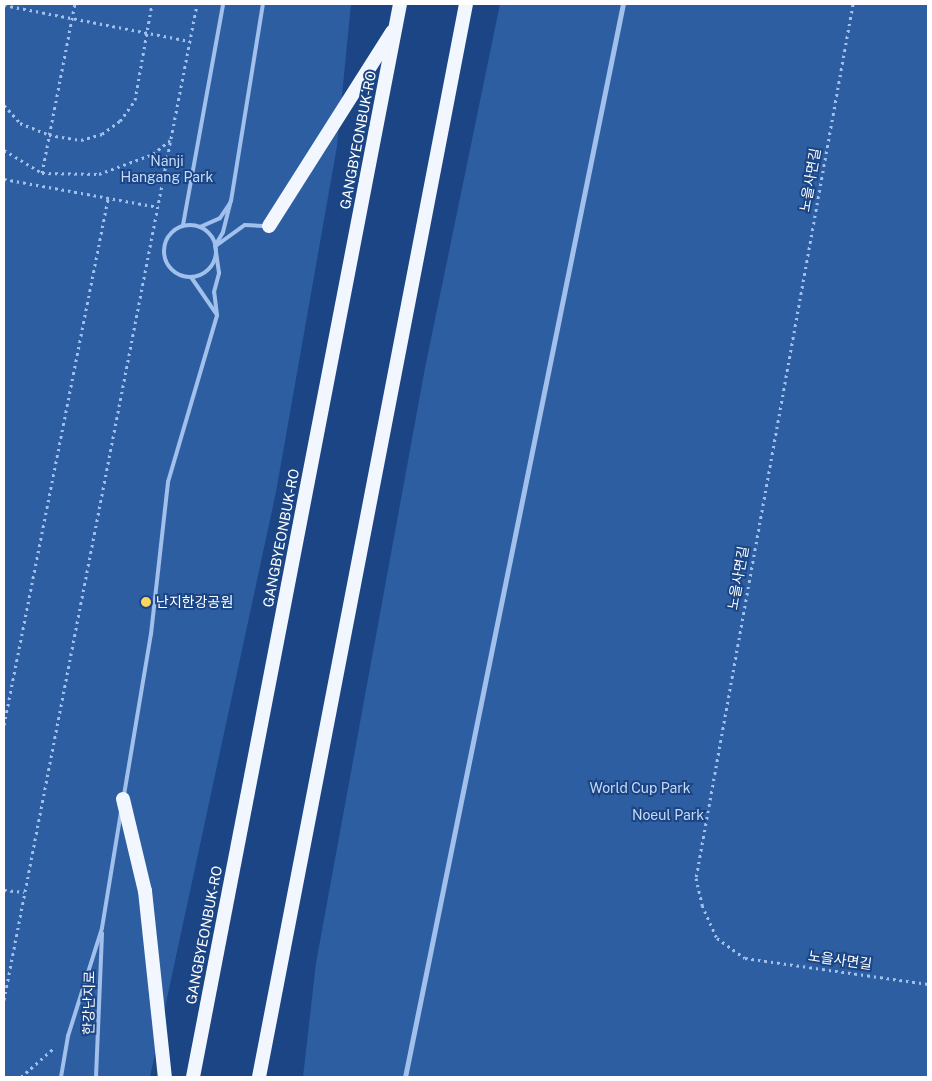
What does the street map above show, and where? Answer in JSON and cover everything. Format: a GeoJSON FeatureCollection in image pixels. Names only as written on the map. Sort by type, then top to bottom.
{"type":"FeatureCollection","features":[{"type":"Feature","properties":{"kind":"highway","name":"GANGBYEONBUK-RO"},"geometry":{"type":"LineString","coordinates":[[193,1077],[400,4]]}},
{"type":"Feature","properties":{"kind":"highway"},"geometry":{"type":"LineString","coordinates":[[260,1077],[466,4]]}},
{"type":"Feature","properties":{"kind":"highway"},"geometry":{"type":"LineString","coordinates":[[270,226],[397,25]]}},
{"type":"Feature","properties":{"kind":"highway"},"geometry":{"type":"LineString","coordinates":[[123,799],[145,891],[165,1077]]}},
{"type":"Feature","properties":{"kind":"highway"},"geometry":{"type":"LineString","coordinates":[[270,1029],[270,1077]]}},
{"type":"Feature","properties":{"kind":"street"},"geometry":{"type":"LineString","coordinates":[[405,1077],[624,4]]}},
{"type":"Feature","properties":{"kind":"lane"},"geometry":{"type":"LineString","coordinates":[[183,225],[223,4]]}},
{"type":"Feature","properties":{"kind":"lane"},"geometry":{"type":"LineString","coordinates":[[231,201],[220,218],[200,227],[183,225],[169,234],[165,242],[164,258],[175,272],[191,277],[200,275],[213,263],[215,246],[223,232],[231,201],[263,4]]}},
{"type":"Feature","properties":{"kind":"lane"},"geometry":{"type":"LineString","coordinates":[[215,246],[245,225],[270,226]]}},
{"type":"Feature","properties":{"kind":"lane"},"geometry":{"type":"LineString","coordinates":[[60,1077],[68,1036],[102,928],[151,634],[168,482],[217,315],[214,292],[219,273],[215,246],[212,238],[200,227]]}},
{"type":"Feature","properties":{"kind":"lane"},"geometry":{"type":"LineString","coordinates":[[191,277],[217,315]]}},
{"type":"Feature","properties":{"kind":"lane","name":"한강난지로"},"geometry":{"type":"LineString","coordinates":[[96,1077],[102,928]]}},
{"type":"Feature","properties":{"kind":"path"},"geometry":{"type":"LineString","coordinates":[[42,173],[74,4]]}},
{"type":"Feature","properties":{"kind":"path"},"geometry":{"type":"LineString","coordinates":[[4,105],[20,123],[49,135],[82,140],[102,134],[120,121],[134,100],[152,4]]}},
{"type":"Feature","properties":{"kind":"path"},"geometry":{"type":"LineString","coordinates":[[4,1000],[197,4]]}},
{"type":"Feature","properties":{"kind":"path","name":"노을사면길"},"geometry":{"type":"LineString","coordinates":[[853,4],[696,878],[702,905],[718,938],[745,958],[928,984]]}},
{"type":"Feature","properties":{"kind":"path"},"geometry":{"type":"LineString","coordinates":[[4,5],[190,41]]}},
{"type":"Feature","properties":{"kind":"path"},"geometry":{"type":"LineString","coordinates":[[4,150],[42,173],[99,174],[153,154],[171,140]]}},
{"type":"Feature","properties":{"kind":"path"},"geometry":{"type":"LineString","coordinates":[[4,179],[158,208]]}},
{"type":"Feature","properties":{"kind":"path"},"geometry":{"type":"LineString","coordinates":[[4,725],[108,199]]}},
{"type":"Feature","properties":{"kind":"path"},"geometry":{"type":"LineString","coordinates":[[4,890],[24,892]]}},
{"type":"Feature","properties":{"kind":"path"},"geometry":{"type":"LineString","coordinates":[[21,1077],[68,1036]]}},
{"type":"Feature","properties":{"kind":"green space","name":"Nanji Hangang Park"},"geometry":{"type":"Polygon","coordinates":[[[4,4],[351,4],[337,146],[276,492],[150,1077],[4,1077],[4,4]]]}},
{"type":"Feature","properties":{"kind":"green space","name":"World Cup Park"},"geometry":{"type":"Polygon","coordinates":[[[500,4],[928,4],[928,1077],[303,1077],[316,963],[425,368],[500,4]]]}},
{"type":"Feature","properties":{"kind":"place","name":"난지한강공원"},"geometry":{"type":"Point","coordinates":[146,602]}},
{"type":"Feature","properties":{"kind":"park label","name":"Noeul Park"},"geometry":{"type":"Point","coordinates":[668,815]}}]}
